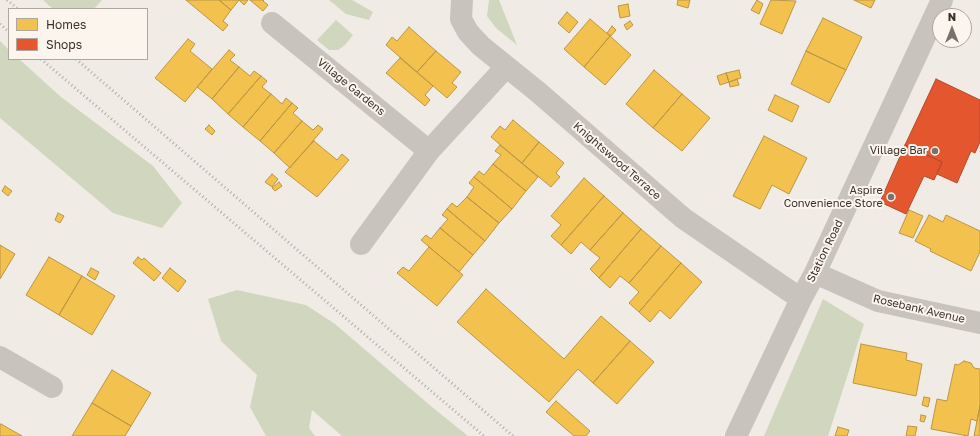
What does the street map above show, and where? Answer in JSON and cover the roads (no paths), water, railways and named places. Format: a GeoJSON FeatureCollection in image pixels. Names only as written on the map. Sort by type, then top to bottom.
{"type":"FeatureCollection","features":[{"type":"Feature","properties":{"kind":"street","name":"Knightswood Terrace"},"geometry":{"type":"LineString","coordinates":[[462,0],[462,19],[468,32],[482,46],[538,92],[683,218],[801,299]]}},
{"type":"Feature","properties":{"kind":"street","name":"Station Road"},"geometry":{"type":"LineString","coordinates":[[736,436],[801,299],[815,273],[942,0]]}},
{"type":"Feature","properties":{"kind":"street","name":"Village Gardens"},"geometry":{"type":"LineString","coordinates":[[272,23],[429,151]]}},
{"type":"Feature","properties":{"kind":"street"},"geometry":{"type":"LineString","coordinates":[[361,244],[429,151],[506,67]]}},
{"type":"Feature","properties":{"kind":"street","name":"Rosebank Avenue"},"geometry":{"type":"LineString","coordinates":[[815,273],[878,302],[980,323]]}},
{"type":"Feature","properties":{"kind":"street"},"geometry":{"type":"LineString","coordinates":[[0,357],[52,387]]}},
{"type":"Feature","properties":{"kind":"railway"},"geometry":{"type":"LineString","coordinates":[[7,0],[17,8]]}},
{"type":"Feature","properties":{"kind":"railway"},"geometry":{"type":"LineString","coordinates":[[0,24],[8,31]]}},
{"type":"Feature","properties":{"kind":"railway"},"geometry":{"type":"LineString","coordinates":[[42,60],[484,436]]}},
{"type":"Feature","properties":{"kind":"railway"},"geometry":{"type":"LineString","coordinates":[[77,60],[513,436]]}},
{"type":"Feature","properties":{"kind":"place","name":"Village Bar"},"geometry":{"type":"Point","coordinates":[935,151]}},
{"type":"Feature","properties":{"kind":"place","name":"Aspire Convenience Store"},"geometry":{"type":"Point","coordinates":[891,197]}}]}
